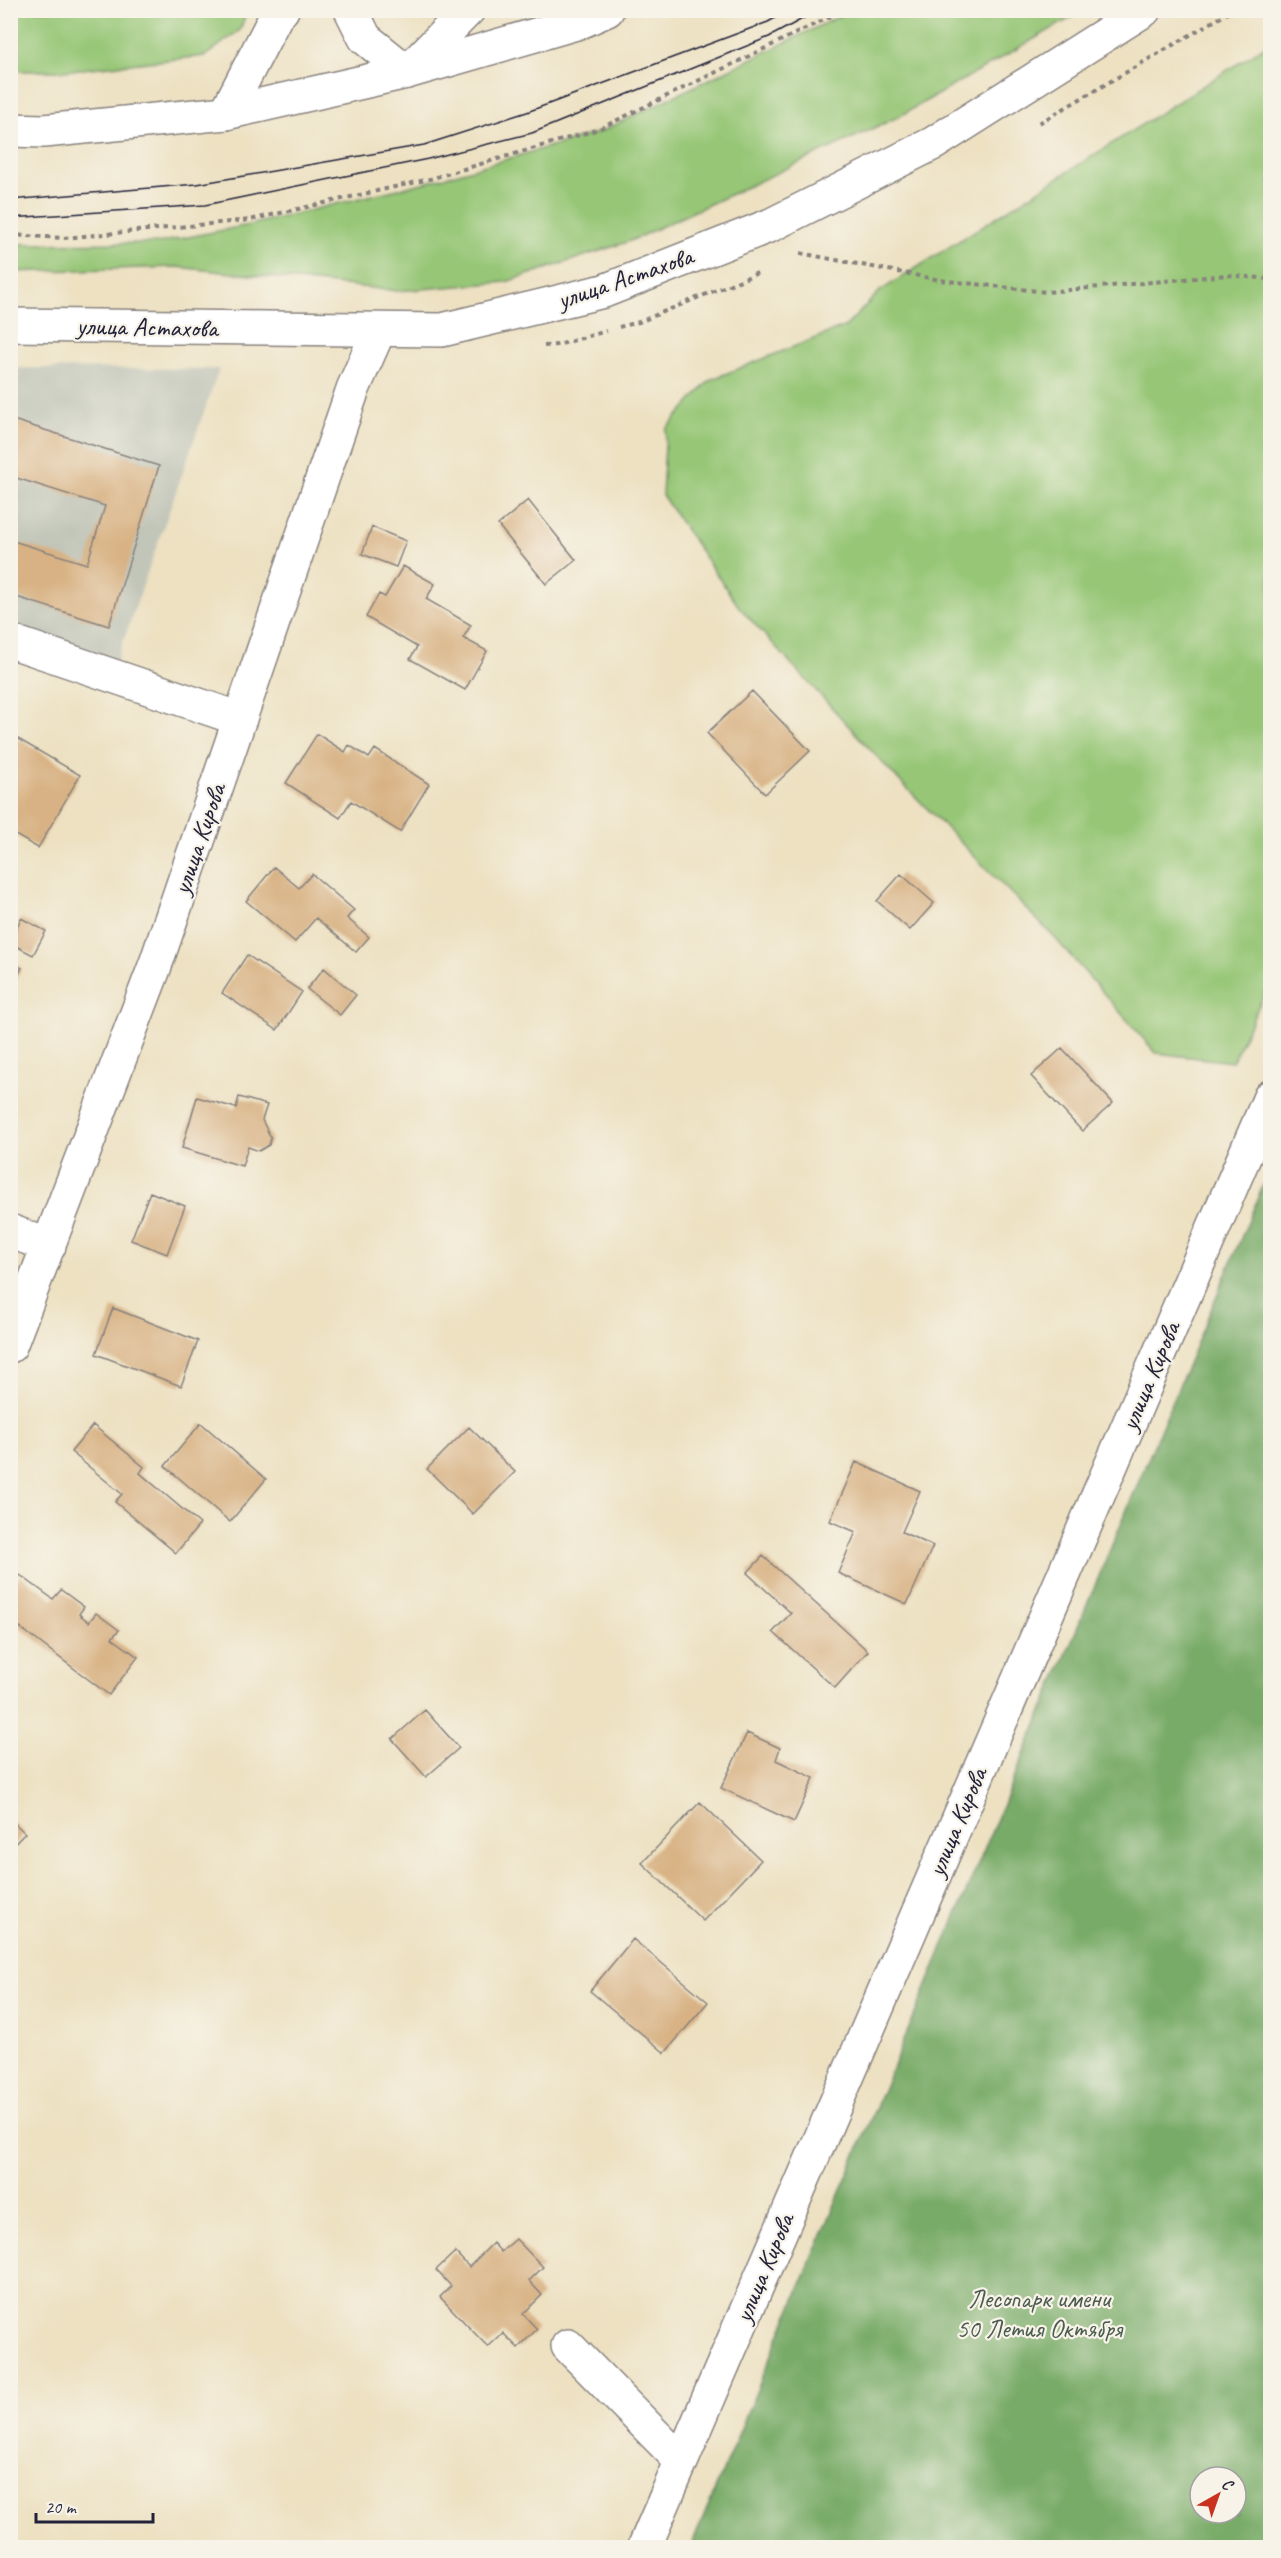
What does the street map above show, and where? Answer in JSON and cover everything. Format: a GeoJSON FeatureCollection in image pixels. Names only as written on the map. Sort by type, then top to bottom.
{"type":"FeatureCollection","features":[{"type":"Feature","properties":{"kind":"street"},"geometry":{"type":"LineString","coordinates":[[226,113],[276,16],[282,10]]}},
{"type":"Feature","properties":{"kind":"street"},"geometry":{"type":"LineString","coordinates":[[351,10],[365,38],[407,72]]}},
{"type":"Feature","properties":{"kind":"street"},"geometry":{"type":"LineString","coordinates":[[407,72],[468,10]]}},
{"type":"Feature","properties":{"kind":"street"},"geometry":{"type":"LineString","coordinates":[[10,130],[44,131],[226,113],[407,72],[580,22],[607,10]]}},
{"type":"Feature","properties":{"kind":"street","name":"улица Астахова"},"geometry":{"type":"LineString","coordinates":[[10,325],[442,330],[604,291],[771,225],[934,143],[1144,10]]}},
{"type":"Feature","properties":{"kind":"street","name":"улица Кирова"},"geometry":{"type":"LineString","coordinates":[[10,1346],[155,966],[353,389],[379,330]]}},
{"type":"Feature","properties":{"kind":"street"},"geometry":{"type":"LineString","coordinates":[[10,641],[240,719]]}},
{"type":"Feature","properties":{"kind":"street","name":"улица Кирова"},"geometry":{"type":"LineString","coordinates":[[644,2547],[1270,1097]]}},
{"type":"Feature","properties":{"kind":"street"},"geometry":{"type":"LineString","coordinates":[[10,1231],[49,1246]]}},
{"type":"Feature","properties":{"kind":"street"},"geometry":{"type":"LineString","coordinates":[[568,2346],[681,2461]]}},
{"type":"Feature","properties":{"kind":"path"},"geometry":{"type":"LineString","coordinates":[[10,235],[64,238],[250,220],[430,179],[599,129],[844,10]]}},
{"type":"Feature","properties":{"kind":"path"},"geometry":{"type":"LineString","coordinates":[[796,252],[940,280],[1047,292],[1227,275],[1270,279]]}},
{"type":"Feature","properties":{"kind":"shaded area"},"geometry":{"type":"Polygon","coordinates":[[[11,368],[219,369],[115,665],[11,628],[11,368]]]}},
{"type":"Feature","properties":{"kind":"green space"},"geometry":{"type":"Polygon","coordinates":[[[852,10],[1083,11],[900,116],[630,241],[506,282],[398,291],[177,267],[11,272],[11,244],[158,243],[249,225],[431,181],[600,132],[852,10]]]}},
{"type":"Feature","properties":{"kind":"green space"},"geometry":{"type":"Polygon","coordinates":[[[10,11],[247,11],[240,30],[205,56],[63,71],[11,71],[10,11]]]}},
{"type":"Feature","properties":{"kind":"green space"},"geometry":{"type":"Polygon","coordinates":[[[1270,43],[1270,982],[1232,1062],[1156,1053],[1054,937],[892,773],[739,607],[662,495],[666,429],[710,380],[846,326],[880,291],[1270,43]]]}},
{"type":"Feature","properties":{"kind":"green space","name":"Лесопарк имени 50 Летия Октября"},"geometry":{"type":"Polygon","coordinates":[[[1270,1169],[1270,2547],[691,2547],[1270,1169]]]}},
{"type":"Feature","properties":{"kind":"building"},"geometry":{"type":"Polygon","coordinates":[[[10,419],[159,466],[109,626],[10,595],[10,540],[87,564],[105,506],[10,476],[10,419]]]}},
{"type":"Feature","properties":{"kind":"building"},"geometry":{"type":"Polygon","coordinates":[[[528,500],[576,560],[546,584],[498,525],[528,500]]]}},
{"type":"Feature","properties":{"kind":"building"},"geometry":{"type":"Polygon","coordinates":[[[372,527],[406,541],[396,567],[362,554],[372,527]]]}},
{"type":"Feature","properties":{"kind":"building"},"geometry":{"type":"Polygon","coordinates":[[[403,566],[435,584],[426,599],[471,625],[463,638],[487,651],[465,690],[410,659],[417,647],[366,617],[379,594],[385,597],[403,566]]]}},
{"type":"Feature","properties":{"kind":"building"},"geometry":{"type":"Polygon","coordinates":[[[752,691],[810,751],[765,794],[707,733],[752,691]]]}},
{"type":"Feature","properties":{"kind":"building"},"geometry":{"type":"Polygon","coordinates":[[[317,734],[345,752],[349,745],[369,758],[375,749],[429,784],[400,832],[351,801],[340,818],[286,783],[317,734]]]}},
{"type":"Feature","properties":{"kind":"building"},"geometry":{"type":"Polygon","coordinates":[[[13,736],[80,775],[38,848],[10,832],[10,740],[13,736]]]}},
{"type":"Feature","properties":{"kind":"building"},"geometry":{"type":"Polygon","coordinates":[[[274,867],[299,888],[312,874],[354,910],[347,918],[369,937],[356,952],[316,918],[295,942],[246,901],[274,867]]]}},
{"type":"Feature","properties":{"kind":"building"},"geometry":{"type":"Polygon","coordinates":[[[901,874],[934,903],[910,930],[877,901],[901,874]]]}},
{"type":"Feature","properties":{"kind":"building"},"geometry":{"type":"Polygon","coordinates":[[[21,918],[46,931],[33,955],[10,943],[21,918]]]}},
{"type":"Feature","properties":{"kind":"building"},"geometry":{"type":"Polygon","coordinates":[[[247,955],[302,992],[277,1030],[222,993],[247,955]]]}},
{"type":"Feature","properties":{"kind":"building"},"geometry":{"type":"Polygon","coordinates":[[[10,962],[22,968],[10,990],[10,962]]]}},
{"type":"Feature","properties":{"kind":"building"},"geometry":{"type":"Polygon","coordinates":[[[324,968],[356,995],[340,1015],[307,989],[324,968]]]}},
{"type":"Feature","properties":{"kind":"building"},"geometry":{"type":"Polygon","coordinates":[[[1062,1048],[1113,1103],[1082,1131],[1031,1076],[1062,1048]]]}},
{"type":"Feature","properties":{"kind":"building"},"geometry":{"type":"Polygon","coordinates":[[[197,1097],[236,1108],[239,1097],[267,1105],[262,1120],[271,1138],[269,1145],[259,1151],[248,1147],[242,1166],[182,1148],[197,1097]]]}},
{"type":"Feature","properties":{"kind":"building"},"geometry":{"type":"Polygon","coordinates":[[[150,1192],[185,1206],[167,1254],[131,1240],[150,1192]]]}},
{"type":"Feature","properties":{"kind":"building"},"geometry":{"type":"Polygon","coordinates":[[[113,1308],[198,1341],[181,1386],[96,1354],[113,1308]]]}},
{"type":"Feature","properties":{"kind":"building"},"geometry":{"type":"Polygon","coordinates":[[[201,1423],[266,1479],[230,1522],[165,1466],[201,1423]]]}},
{"type":"Feature","properties":{"kind":"building"},"geometry":{"type":"Polygon","coordinates":[[[93,1425],[144,1467],[140,1473],[200,1524],[176,1553],[115,1502],[122,1494],[71,1452],[93,1425]]]}},
{"type":"Feature","properties":{"kind":"building"},"geometry":{"type":"Polygon","coordinates":[[[469,1427],[515,1472],[473,1514],[427,1469],[469,1427]]]}},
{"type":"Feature","properties":{"kind":"building"},"geometry":{"type":"Polygon","coordinates":[[[856,1462],[920,1491],[902,1532],[933,1546],[907,1604],[838,1573],[856,1532],[830,1521],[856,1462]]]}},
{"type":"Feature","properties":{"kind":"building"},"geometry":{"type":"Polygon","coordinates":[[[763,1556],[868,1651],[835,1688],[773,1632],[791,1613],[747,1573],[763,1556]]]}},
{"type":"Feature","properties":{"kind":"building"},"geometry":{"type":"Polygon","coordinates":[[[20,1575],[53,1599],[61,1590],[84,1607],[79,1614],[89,1622],[96,1613],[119,1630],[112,1638],[138,1657],[109,1695],[10,1620],[10,1587],[20,1575]]]}},
{"type":"Feature","properties":{"kind":"building"},"geometry":{"type":"Polygon","coordinates":[[[425,1710],[459,1748],[426,1777],[392,1739],[425,1710]]]}},
{"type":"Feature","properties":{"kind":"building"},"geometry":{"type":"Polygon","coordinates":[[[747,1733],[780,1748],[776,1760],[814,1778],[794,1822],[721,1788],[747,1733]]]}},
{"type":"Feature","properties":{"kind":"building"},"geometry":{"type":"Polygon","coordinates":[[[700,1802],[761,1860],[703,1921],[642,1863],[700,1802]]]}},
{"type":"Feature","properties":{"kind":"building"},"geometry":{"type":"Polygon","coordinates":[[[10,1819],[25,1833],[10,1849],[10,1819]]]}},
{"type":"Feature","properties":{"kind":"building"},"geometry":{"type":"Polygon","coordinates":[[[633,1939],[708,2002],[665,2053],[590,1991],[633,1939]]]}},
{"type":"Feature","properties":{"kind":"building"},"geometry":{"type":"Polygon","coordinates":[[[516,2239],[543,2267],[529,2281],[542,2295],[523,2314],[537,2329],[518,2348],[503,2333],[488,2347],[440,2297],[451,2286],[436,2270],[455,2252],[469,2267],[493,2243],[501,2252],[516,2239]]]}},
{"type":"Feature","properties":{"kind":"tram line"},"geometry":{"type":"LineString","coordinates":[[10,200],[197,184],[424,145],[527,112],[768,22],[790,10]]}},
{"type":"Feature","properties":{"kind":"tram line"},"geometry":{"type":"LineString","coordinates":[[10,218],[205,205],[428,159],[532,133],[769,37],[819,10]]}}]}
